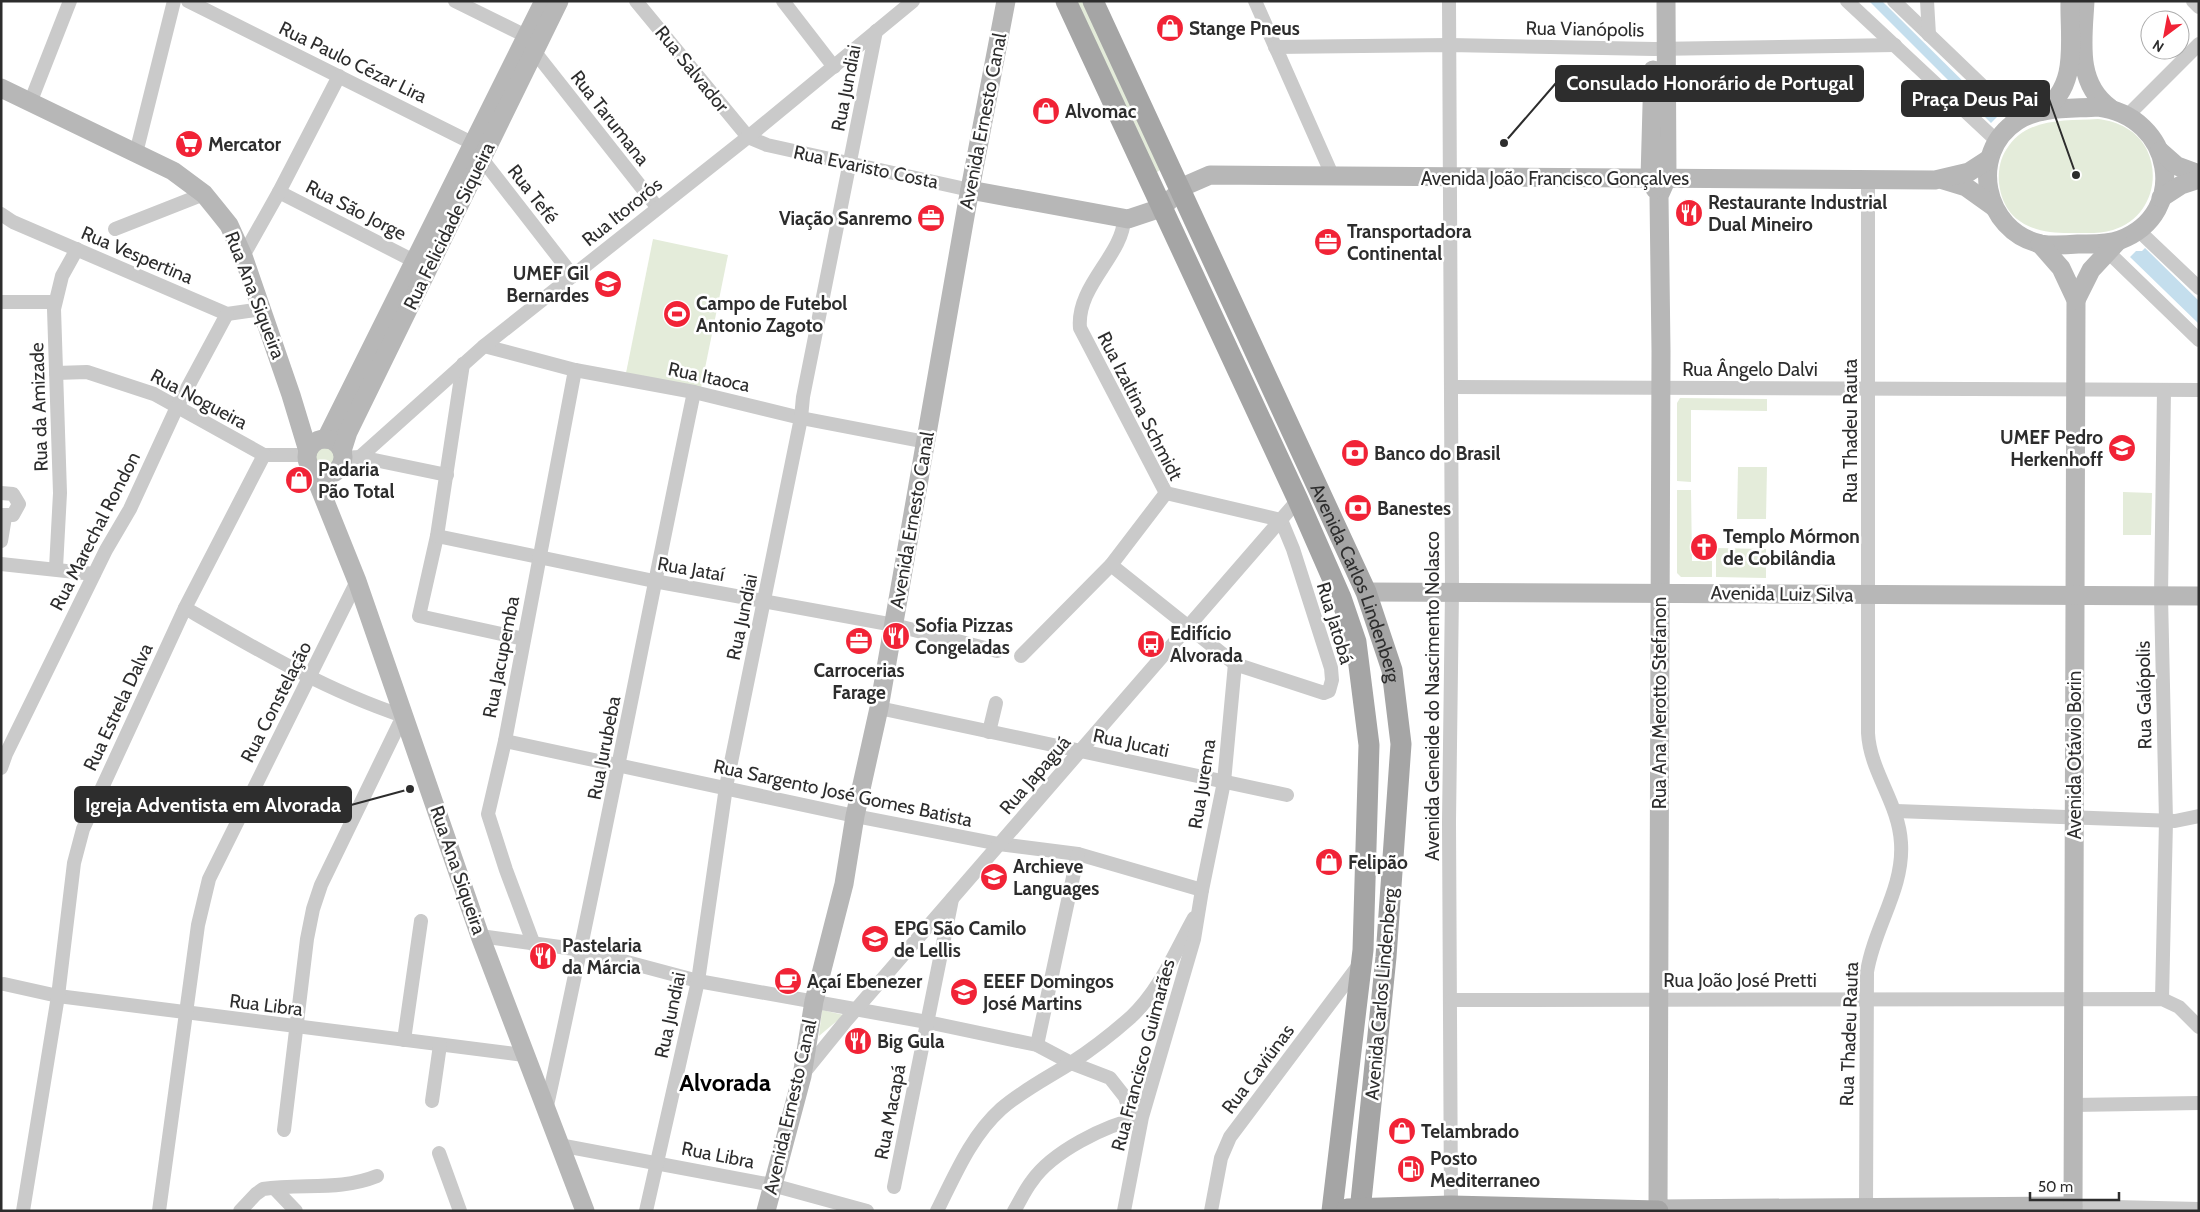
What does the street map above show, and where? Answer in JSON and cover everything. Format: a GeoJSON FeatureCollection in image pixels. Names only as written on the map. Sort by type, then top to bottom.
{"type":"FeatureCollection","features":[{"type":"Feature","properties":{"kind":"main road","name":"Avenida Carlos Lindenberg"},"geometry":{"type":"LineString","coordinates":[[1066,1],[1298,500],[1341,598],[1356,642],[1369,746],[1361,963],[1332,1209]]}},
{"type":"Feature","properties":{"kind":"main road","name":"Avenida Carlos Lindenberg"},"geometry":{"type":"LineString","coordinates":[[1093,1],[1366,592],[1392,670],[1401,744],[1386,957],[1360,1210]]}},
{"type":"Feature","properties":{"kind":"main road"},"geometry":{"type":"LineString","coordinates":[[1332,1209],[1658,1210]]}},
{"type":"Feature","properties":{"kind":"street"},"geometry":{"type":"LineString","coordinates":[[30,103],[70,1]]}},
{"type":"Feature","properties":{"kind":"street"},"geometry":{"type":"LineString","coordinates":[[136,153],[174,1]]}},
{"type":"Feature","properties":{"kind":"street","name":"Rua Paulo Cézar Lira"},"geometry":{"type":"LineString","coordinates":[[188,1],[339,76],[478,151]]}},
{"type":"Feature","properties":{"kind":"street"},"geometry":{"type":"LineString","coordinates":[[455,1],[530,44]]}},
{"type":"Feature","properties":{"kind":"street","name":"Rua Felicidade Siqueira"},"geometry":{"type":"LineString","coordinates":[[346,459],[348,432],[478,151],[530,44],[544,1]]}},
{"type":"Feature","properties":{"kind":"street","name":"Rua Felicidade Siqueira"},"geometry":{"type":"LineString","coordinates":[[530,44],[559,1]]}},
{"type":"Feature","properties":{"kind":"street","name":"Rua Salvador"},"geometry":{"type":"LineString","coordinates":[[636,1],[748,137]]}},
{"type":"Feature","properties":{"kind":"street"},"geometry":{"type":"LineString","coordinates":[[783,1],[834,67]]}},
{"type":"Feature","properties":{"kind":"street","name":"Rua Itororós"},"geometry":{"type":"LineString","coordinates":[[346,459],[484,346],[748,137],[913,1]]}},
{"type":"Feature","properties":{"kind":"street","name":"Avenida Ernesto Canal"},"geometry":{"type":"LineString","coordinates":[[766,1211],[802,1076],[814,1001],[844,884],[855,816],[879,708],[886,659],[894,625],[970,190],[1006,1]]}},
{"type":"Feature","properties":{"kind":"street"},"geometry":{"type":"LineString","coordinates":[[1255,1],[1333,178]]}},
{"type":"Feature","properties":{"kind":"street","name":"Avenida Geneide do Nascimento Nolasco"},"geometry":{"type":"LineString","coordinates":[[1449,1],[1452,386],[1449,822],[1452,1000],[1451,1209]]}},
{"type":"Feature","properties":{"kind":"street","name":"Rua Ana Merotto Stefanon"},"geometry":{"type":"LineString","coordinates":[[1653,1],[1659,48],[1661,387],[1658,1210]]}},
{"type":"Feature","properties":{"kind":"street","name":"Rua Ana Merotto Stefanon"},"geometry":{"type":"LineString","coordinates":[[1659,48],[1666,1]]}},
{"type":"Feature","properties":{"kind":"street"},"geometry":{"type":"LineString","coordinates":[[1847,1],[1997,142]]}},
{"type":"Feature","properties":{"kind":"street"},"geometry":{"type":"LineString","coordinates":[[1894,1],[2018,120]]}},
{"type":"Feature","properties":{"kind":"street"},"geometry":{"type":"LineString","coordinates":[[1927,1],[1928,35]]}},
{"type":"Feature","properties":{"kind":"street"},"geometry":{"type":"LineString","coordinates":[[2193,1],[2199,7]]}},
{"type":"Feature","properties":{"kind":"street"},"geometry":{"type":"LineString","coordinates":[[2077,8],[2087,81],[2096,97],[2110,108]]}},
{"type":"Feature","properties":{"kind":"street"},"geometry":{"type":"LineString","coordinates":[[2041,111],[2058,97],[2068,77],[2077,8]]}},
{"type":"Feature","properties":{"kind":"street","name":"Rua Jundiai"},"geometry":{"type":"LineString","coordinates":[[646,1211],[698,981],[726,787],[765,602],[801,418],[803,397],[876,32]]}},
{"type":"Feature","properties":{"kind":"street","name":"Rua Tarumana"},"geometry":{"type":"LineString","coordinates":[[530,44],[657,208]]}},
{"type":"Feature","properties":{"kind":"street"},"geometry":{"type":"LineString","coordinates":[[2128,115],[2199,44]]}},
{"type":"Feature","properties":{"kind":"street","name":"Rua Vianópolis"},"geometry":{"type":"LineString","coordinates":[[1275,47],[1449,45],[1659,48],[1895,45]]}},
{"type":"Feature","properties":{"kind":"street"},"geometry":{"type":"LineString","coordinates":[[243,256],[279,192],[339,76]]}},
{"type":"Feature","properties":{"kind":"street","name":"Rua Ana Siqueira"},"geometry":{"type":"LineString","coordinates":[[1,88],[173,171],[204,194],[229,225],[243,256],[299,420],[314,451],[325,500],[357,582],[480,936],[585,1211]]}},
{"type":"Feature","properties":{"kind":"street"},"geometry":{"type":"LineString","coordinates":[[2199,174],[2177,166],[2160,151],[2148,132],[2128,115],[2110,108],[2098,107],[2041,111],[2018,120],[2008,128],[1997,142],[1989,159],[1987,184],[1994,207],[2008,227],[2029,240],[2040,244],[2106,244],[2115,251],[2199,340]]}},
{"type":"Feature","properties":{"kind":"street","name":"Rua Evaristo Costa"},"geometry":{"type":"LineString","coordinates":[[748,137],[767,145],[850,164],[970,190],[1124,219],[1137,218],[1162,208]]}},
{"type":"Feature","properties":{"kind":"street","name":"Rua Felicidade Siqueira"},"geometry":{"type":"LineString","coordinates":[[314,451],[332,424],[416,262],[478,151]]}},
{"type":"Feature","properties":{"kind":"street","name":"Rua Tefé"},"geometry":{"type":"LineString","coordinates":[[478,151],[573,276]]}},
{"type":"Feature","properties":{"kind":"street"},"geometry":{"type":"LineString","coordinates":[[2115,251],[2152,215],[2161,198],[2165,174],[2160,151]]}},
{"type":"Feature","properties":{"kind":"street","name":"Avenida João Francisco Gonçalves"},"geometry":{"type":"LineString","coordinates":[[1934,180],[1969,172],[1989,159]]}},
{"type":"Feature","properties":{"kind":"street","name":"Avenida João Francisco Gonçalves"},"geometry":{"type":"LineString","coordinates":[[1180,191],[1195,180],[1210,175],[1333,178],[1934,180],[1966,187],[1994,207]]}},
{"type":"Feature","properties":{"kind":"street","name":"Rua Thadeu Rauta"},"geometry":{"type":"LineString","coordinates":[[1866,1209],[1866,999],[1871,951],[1897,884],[1901,842],[1896,811],[1872,755],[1868,740],[1868,179]]}},
{"type":"Feature","properties":{"kind":"street"},"geometry":{"type":"LineString","coordinates":[[2161,198],[2181,185],[2199,179]]}},
{"type":"Feature","properties":{"kind":"street"},"geometry":{"type":"LineString","coordinates":[[1162,208],[1180,191]]}},
{"type":"Feature","properties":{"kind":"street","name":"Rua São Jorge"},"geometry":{"type":"LineString","coordinates":[[279,192],[416,262]]}},
{"type":"Feature","properties":{"kind":"street"},"geometry":{"type":"LineString","coordinates":[[116,228],[204,194]]}},
{"type":"Feature","properties":{"kind":"street","name":"Rua Vespertina"},"geometry":{"type":"LineString","coordinates":[[1,214],[13,222],[227,314]]}},
{"type":"Feature","properties":{"kind":"street","name":"Rua Izaltina Schmidt"},"geometry":{"type":"LineString","coordinates":[[1021,656],[1111,565],[1166,493],[1080,328],[1081,310],[1097,276],[1119,239],[1124,219]]}},
{"type":"Feature","properties":{"kind":"street"},"geometry":{"type":"LineString","coordinates":[[2140,228],[2199,288]]}},
{"type":"Feature","properties":{"kind":"street","name":"Avenida Otávio Borin"},"geometry":{"type":"LineString","coordinates":[[2040,244],[2062,268],[2076,300],[2072,1000],[2073,1208]]}},
{"type":"Feature","properties":{"kind":"street","name":"Rua da Amizade"},"geometry":{"type":"LineString","coordinates":[[56,568],[60,493],[55,302],[62,276],[77,249]]}},
{"type":"Feature","properties":{"kind":"street","name":"Avenida Otávio Borin"},"geometry":{"type":"LineString","coordinates":[[2076,300],[2091,270],[2115,251]]}},
{"type":"Feature","properties":{"kind":"street"},"geometry":{"type":"LineString","coordinates":[[1,302],[55,302]]}},
{"type":"Feature","properties":{"kind":"street"},"geometry":{"type":"LineString","coordinates":[[227,314],[262,309]]}},
{"type":"Feature","properties":{"kind":"street","name":"Rua Marechal Rondon"},"geometry":{"type":"LineString","coordinates":[[1,768],[6,754],[94,574],[130,510],[177,407],[227,314]]}},
{"type":"Feature","properties":{"kind":"street","name":"Rua Itaoca"},"geometry":{"type":"LineString","coordinates":[[484,346],[574,370],[694,392],[801,418],[926,442]]}},
{"type":"Feature","properties":{"kind":"street"},"geometry":{"type":"LineString","coordinates":[[463,364],[437,536],[419,616],[524,639]]}},
{"type":"Feature","properties":{"kind":"street","name":"Rua Jacupemba"},"geometry":{"type":"LineString","coordinates":[[534,945],[506,870],[488,814],[505,741],[574,370]]}},
{"type":"Feature","properties":{"kind":"street","name":"Rua Nogueira"},"geometry":{"type":"LineString","coordinates":[[56,373],[87,372],[154,394],[264,455]]}},
{"type":"Feature","properties":{"kind":"street","name":"Rua Ângelo Dalvi"},"geometry":{"type":"LineString","coordinates":[[1452,386],[2199,390]]}},
{"type":"Feature","properties":{"kind":"street","name":"Rua Galópolis"},"geometry":{"type":"LineString","coordinates":[[2162,999],[2166,821],[2161,596],[2164,390]]}},
{"type":"Feature","properties":{"kind":"street","name":"Rua Jurubeba"},"geometry":{"type":"LineString","coordinates":[[546,1110],[620,767],[654,582],[694,392]]}},
{"type":"Feature","properties":{"kind":"street"},"geometry":{"type":"LineString","coordinates":[[264,455],[314,451],[333,441],[346,459]]}},
{"type":"Feature","properties":{"kind":"street"},"geometry":{"type":"LineString","coordinates":[[314,451],[322,475],[346,459],[447,474]]}},
{"type":"Feature","properties":{"kind":"street","name":"Rua Estrela Dalva"},"geometry":{"type":"LineString","coordinates":[[23,1211],[58,996],[71,881],[83,829],[185,608],[264,455]]}},
{"type":"Feature","properties":{"kind":"street"},"geometry":{"type":"LineString","coordinates":[[325,500],[346,459]]}},
{"type":"Feature","properties":{"kind":"street"},"geometry":{"type":"LineString","coordinates":[[1,492],[13,494],[19,504],[16,512],[3,516],[1,541]]}},
{"type":"Feature","properties":{"kind":"street"},"geometry":{"type":"LineString","coordinates":[[1166,493],[1281,520]]}},
{"type":"Feature","properties":{"kind":"street","name":"Rua Japaguá"},"geometry":{"type":"LineString","coordinates":[[802,1076],[952,898],[1298,500]]}},
{"type":"Feature","properties":{"kind":"street","name":"Rua Jatobá"},"geometry":{"type":"LineString","coordinates":[[1111,565],[1235,664],[1324,693],[1329,692],[1332,680],[1329,659],[1293,549],[1281,520]]}},
{"type":"Feature","properties":{"kind":"street","name":"Rua Jataí"},"geometry":{"type":"LineString","coordinates":[[437,536],[654,582],[894,625],[996,651]]}},
{"type":"Feature","properties":{"kind":"street"},"geometry":{"type":"LineString","coordinates":[[1,564],[56,568],[94,574]]}},
{"type":"Feature","properties":{"kind":"street","name":"Rua Constelação"},"geometry":{"type":"LineString","coordinates":[[159,1211],[198,925],[209,879],[357,582]]}},
{"type":"Feature","properties":{"kind":"street","name":"Avenida Luiz Silva"},"geometry":{"type":"LineString","coordinates":[[1366,592],[2199,596]]}},
{"type":"Feature","properties":{"kind":"street"},"geometry":{"type":"LineString","coordinates":[[185,608],[308,678],[364,704],[403,716],[317,897],[309,924],[284,1130]]}},
{"type":"Feature","properties":{"kind":"street","name":"Rua Jurema"},"geometry":{"type":"LineString","coordinates":[[1194,939],[1198,909],[1224,782],[1235,664]]}},
{"type":"Feature","properties":{"kind":"street"},"geometry":{"type":"LineString","coordinates":[[988,732],[996,703]]}},
{"type":"Feature","properties":{"kind":"street","name":"Rua Jucati"},"geometry":{"type":"LineString","coordinates":[[879,708],[1287,795]]}},
{"type":"Feature","properties":{"kind":"street","name":"Rua Sargento José Gomes Batista"},"geometry":{"type":"LineString","coordinates":[[505,741],[855,816],[999,844],[1078,854],[1202,890]]}},
{"type":"Feature","properties":{"kind":"street"},"geometry":{"type":"LineString","coordinates":[[1896,811],[2166,821],[2188,820],[2199,816]]}},
{"type":"Feature","properties":{"kind":"street"},"geometry":{"type":"LineString","coordinates":[[1037,1045],[1078,854]]}},
{"type":"Feature","properties":{"kind":"street","name":"Rua Macapá"},"geometry":{"type":"LineString","coordinates":[[894,1187],[952,898]]}},
{"type":"Feature","properties":{"kind":"street","name":"Rua Jurema"},"geometry":{"type":"LineString","coordinates":[[937,1211],[976,1138],[1000,1110],[1029,1087],[1071,1063],[1130,1018],[1148,999],[1162,978],[1198,909]]}},
{"type":"Feature","properties":{"kind":"street"},"geometry":{"type":"LineString","coordinates":[[404,1040],[421,921]]}},
{"type":"Feature","properties":{"kind":"street"},"geometry":{"type":"LineString","coordinates":[[480,936],[534,945],[582,950],[698,981],[814,1001],[855,1011],[927,1022],[1037,1045],[1071,1063],[1110,1078],[1125,1097],[1137,1118],[1085,1140],[1054,1159],[1032,1180],[1014,1211]]}},
{"type":"Feature","properties":{"kind":"street","name":"Rua Francisco Guimarães"},"geometry":{"type":"LineString","coordinates":[[1124,1211],[1137,1118],[1194,939]]}},
{"type":"Feature","properties":{"kind":"street","name":"Rua Caviúnas"},"geometry":{"type":"LineString","coordinates":[[1211,1211],[1220,1163],[1230,1137],[1361,963]]}},
{"type":"Feature","properties":{"kind":"street","name":"Rua Libra"},"geometry":{"type":"LineString","coordinates":[[4,984],[58,996],[186,1014],[524,1055]]}},
{"type":"Feature","properties":{"kind":"street","name":"Rua João José Pretti"},"geometry":{"type":"LineString","coordinates":[[1452,1000],[1658,998],[2162,999]]}},
{"type":"Feature","properties":{"kind":"street"},"geometry":{"type":"LineString","coordinates":[[2162,999],[2179,1007],[2199,1027]]}},
{"type":"Feature","properties":{"kind":"street"},"geometry":{"type":"LineString","coordinates":[[432,1101],[440,1045]]}},
{"type":"Feature","properties":{"kind":"street"},"geometry":{"type":"LineString","coordinates":[[2073,1105],[2199,1102]]}},
{"type":"Feature","properties":{"kind":"street","name":"Rua Libra"},"geometry":{"type":"LineString","coordinates":[[559,1145],[772,1185],[867,1211]]}},
{"type":"Feature","properties":{"kind":"street"},"geometry":{"type":"LineString","coordinates":[[439,1153],[460,1211]]}},
{"type":"Feature","properties":{"kind":"street"},"geometry":{"type":"LineString","coordinates":[[240,1211],[259,1191],[274,1188],[338,1186],[377,1176]]}},
{"type":"Feature","properties":{"kind":"street"},"geometry":{"type":"LineString","coordinates":[[274,1188],[296,1211]]}},
{"type":"Feature","properties":{"kind":"street"},"geometry":{"type":"LineString","coordinates":[[1658,1210],[2199,1209]]}},
{"type":"Feature","properties":{"kind":"green space"},"geometry":{"type":"Polygon","coordinates":[[[1077,1],[1083,1],[1161,169],[1156,173],[1077,1]]]}},
{"type":"Feature","properties":{"kind":"green space"},"geometry":{"type":"Polygon","coordinates":[[[2098,119],[2113,122],[2127,128],[2138,137],[2147,150],[2153,175],[2152,187],[2143,209],[2125,225],[2099,233],[2049,232],[2025,225],[2008,209],[2002,198],[1999,183],[2000,166],[2006,150],[2014,139],[2035,126],[2059,121],[2098,119]]]}},
{"type":"Feature","properties":{"kind":"green space","name":"Campo de Futebol Antonio Zagoto"},"geometry":{"type":"Polygon","coordinates":[[[653,239],[728,255],[701,388],[626,373],[653,239]]]}},
{"type":"Feature","properties":{"kind":"green space"},"geometry":{"type":"Polygon","coordinates":[[[1680,398],[1767,399],[1767,411],[1691,410],[1691,482],[1677,481],[1677,403],[1680,398]]]}},
{"type":"Feature","properties":{"kind":"green space"},"geometry":{"type":"Polygon","coordinates":[[[324,444],[332,448],[336,456],[332,464],[324,468],[316,464],[312,456],[316,448],[324,444]]]}},
{"type":"Feature","properties":{"kind":"green space"},"geometry":{"type":"Polygon","coordinates":[[[1738,467],[1767,467],[1766,519],[1737,519],[1738,467]]]}},
{"type":"Feature","properties":{"kind":"green space"},"geometry":{"type":"Polygon","coordinates":[[[1677,490],[1691,490],[1692,561],[1712,561],[1712,577],[1681,577],[1677,573],[1677,490]]]}},
{"type":"Feature","properties":{"kind":"green space"},"geometry":{"type":"Polygon","coordinates":[[[2123,492],[2152,493],[2151,535],[2123,535],[2123,492]]]}},
{"type":"Feature","properties":{"kind":"green space"},"geometry":{"type":"Polygon","coordinates":[[[1716,548],[1766,549],[1766,578],[1716,577],[1716,548]]]}},
{"type":"Feature","properties":{"kind":"green space"},"geometry":{"type":"Polygon","coordinates":[[[822,1010],[844,1015],[819,1036],[822,1010]]]}},
{"type":"Feature","properties":{"kind":"water"},"geometry":{"type":"Polygon","coordinates":[[[1869,1],[1882,1],[1998,116],[1991,123],[1869,1]]]}},
{"type":"Feature","properties":{"kind":"water"},"geometry":{"type":"Polygon","coordinates":[[[2145,248],[2199,301],[2199,324],[2130,257],[2136,251],[2142,251],[2145,248]]]}},
{"type":"Feature","properties":{"kind":"place","name":"Stange Pneus"},"geometry":{"type":"Point","coordinates":[1170,28]}},
{"type":"Feature","properties":{"kind":"place","name":"Alvomac"},"geometry":{"type":"Point","coordinates":[1046,111]}},
{"type":"Feature","properties":{"kind":"place","name":"Consulado Honorário de Portugal"},"geometry":{"type":"Point","coordinates":[1504,143]}},
{"type":"Feature","properties":{"kind":"place","name":"Mercator"},"geometry":{"type":"Point","coordinates":[189,144]}},
{"type":"Feature","properties":{"kind":"place","name":"Praça Deus Pai"},"geometry":{"type":"Point","coordinates":[2076,175]}},
{"type":"Feature","properties":{"kind":"place","name":"Restaurante Industrial Dual Mineiro"},"geometry":{"type":"Point","coordinates":[1689,213]}},
{"type":"Feature","properties":{"kind":"place","name":"Viação Sanremo"},"geometry":{"type":"Point","coordinates":[931,218]}},
{"type":"Feature","properties":{"kind":"place","name":"Transportadora Continental"},"geometry":{"type":"Point","coordinates":[1328,242]}},
{"type":"Feature","properties":{"kind":"place","name":"UMEF Gil Bernardes"},"geometry":{"type":"Point","coordinates":[608,284]}},
{"type":"Feature","properties":{"kind":"place","name":"Campo de Futebol Antonio Zagoto"},"geometry":{"type":"Point","coordinates":[677,314]}},
{"type":"Feature","properties":{"kind":"place","name":"UMEF Pedro Herkenhoff"},"geometry":{"type":"Point","coordinates":[2122,448]}},
{"type":"Feature","properties":{"kind":"place","name":"Banco do Brasil"},"geometry":{"type":"Point","coordinates":[1355,453]}},
{"type":"Feature","properties":{"kind":"place","name":"Padaria Pão Total"},"geometry":{"type":"Point","coordinates":[299,480]}},
{"type":"Feature","properties":{"kind":"place","name":"Banestes"},"geometry":{"type":"Point","coordinates":[1358,508]}},
{"type":"Feature","properties":{"kind":"place","name":"Templo Mórmon de Cobilândia"},"geometry":{"type":"Point","coordinates":[1704,547]}},
{"type":"Feature","properties":{"kind":"place","name":"Sofia Pizzas Congeladas"},"geometry":{"type":"Point","coordinates":[896,636]}},
{"type":"Feature","properties":{"kind":"place","name":"Carrocerias Farage"},"geometry":{"type":"Point","coordinates":[859,641]}},
{"type":"Feature","properties":{"kind":"place","name":"Edifício Alvorada"},"geometry":{"type":"Point","coordinates":[1151,644]}},
{"type":"Feature","properties":{"kind":"place","name":"Igreja Adventista em Alvorada"},"geometry":{"type":"Point","coordinates":[410,789]}},
{"type":"Feature","properties":{"kind":"place","name":"Felipão"},"geometry":{"type":"Point","coordinates":[1329,862]}},
{"type":"Feature","properties":{"kind":"place","name":"Archieve Languages"},"geometry":{"type":"Point","coordinates":[994,877]}},
{"type":"Feature","properties":{"kind":"place","name":"EPG São Camilo de Lellis"},"geometry":{"type":"Point","coordinates":[875,939]}},
{"type":"Feature","properties":{"kind":"place","name":"Pastelaria da Márcia"},"geometry":{"type":"Point","coordinates":[543,956]}},
{"type":"Feature","properties":{"kind":"place","name":"Açaí Ebenezer"},"geometry":{"type":"Point","coordinates":[788,981]}},
{"type":"Feature","properties":{"kind":"place","name":"EEEF Domingos José Martins"},"geometry":{"type":"Point","coordinates":[964,992]}},
{"type":"Feature","properties":{"kind":"place","name":"Big Gula"},"geometry":{"type":"Point","coordinates":[858,1041]}},
{"type":"Feature","properties":{"kind":"place","name":"Telambrado"},"geometry":{"type":"Point","coordinates":[1402,1131]}},
{"type":"Feature","properties":{"kind":"place","name":"Posto Mediterraneo"},"geometry":{"type":"Point","coordinates":[1411,1169]}},
{"type":"Feature","properties":{"kind":"district","name":"Alvorada"},"geometry":{"type":"Point","coordinates":[725,1082]}}]}
